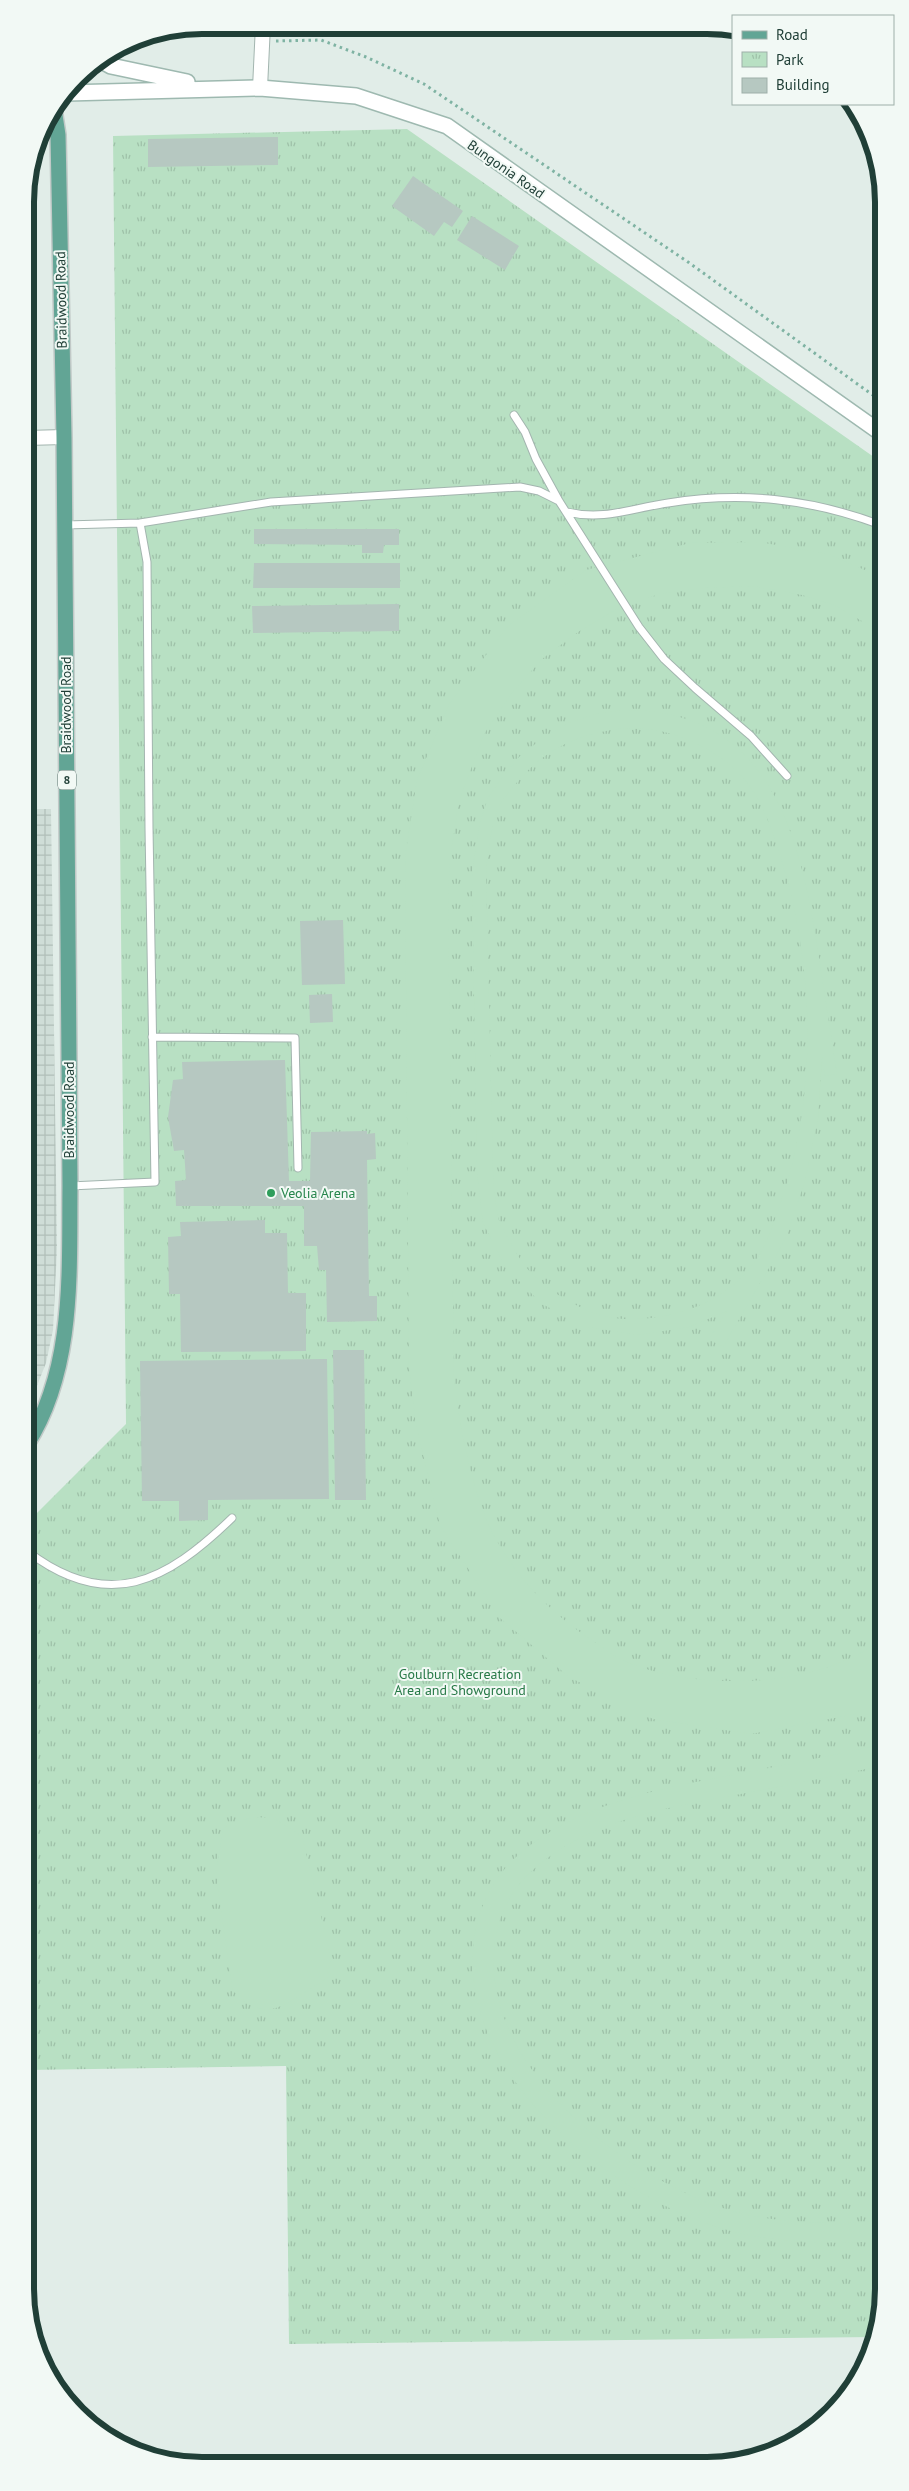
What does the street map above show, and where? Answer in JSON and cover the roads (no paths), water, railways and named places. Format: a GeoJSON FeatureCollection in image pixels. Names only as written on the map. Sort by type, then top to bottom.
{"type":"FeatureCollection","features":[{"type":"Feature","properties":{"kind":"main road","name":"Braidwood Road"},"geometry":{"type":"LineString","coordinates":[[34,1429],[50,1396],[62,1350],[69,1291],[70,1186],[64,437],[58,135],[56,119]]}},
{"type":"Feature","properties":{"kind":"street"},"geometry":{"type":"LineString","coordinates":[[260,88],[263,34]]}},
{"type":"Feature","properties":{"kind":"street"},"geometry":{"type":"LineString","coordinates":[[107,64],[156,77],[221,88]]}},
{"type":"Feature","properties":{"kind":"street","name":"Bungonia Road"},"geometry":{"type":"LineString","coordinates":[[75,92],[260,88],[356,96],[447,126],[875,429]]}},
{"type":"Feature","properties":{"kind":"street"},"geometry":{"type":"LineString","coordinates":[[34,438],[64,437]]}},
{"type":"Feature","properties":{"kind":"lane"},"geometry":{"type":"LineString","coordinates":[[514,414],[525,432],[536,459],[559,501],[568,512],[639,627],[664,659],[751,736],[787,776]]}},
{"type":"Feature","properties":{"kind":"lane"},"geometry":{"type":"LineString","coordinates":[[65,525],[140,524],[271,502],[512,488],[539,491],[559,501]]}},
{"type":"Feature","properties":{"kind":"lane"},"geometry":{"type":"LineString","coordinates":[[568,512],[588,517],[668,502],[716,498],[767,497],[813,504],[875,523]]}},
{"type":"Feature","properties":{"kind":"lane"},"geometry":{"type":"LineString","coordinates":[[70,1186],[155,1182],[147,562],[140,524]]}},
{"type":"Feature","properties":{"kind":"lane"},"geometry":{"type":"LineString","coordinates":[[152,1037],[296,1038],[298,1168]]}},
{"type":"Feature","properties":{"kind":"lane"},"geometry":{"type":"LineString","coordinates":[[34,1556],[61,1573],[83,1582],[107,1586],[132,1583],[155,1575],[183,1559],[213,1536],[232,1518]]}},
{"type":"Feature","properties":{"kind":"place","name":"Veolia Arena"},"geometry":{"type":"Point","coordinates":[271,1193]}},
{"type":"Feature","properties":{"kind":"park label","name":"Goulburn Recreation Area and Showground"},"geometry":{"type":"Point","coordinates":[460,1682]}}]}
